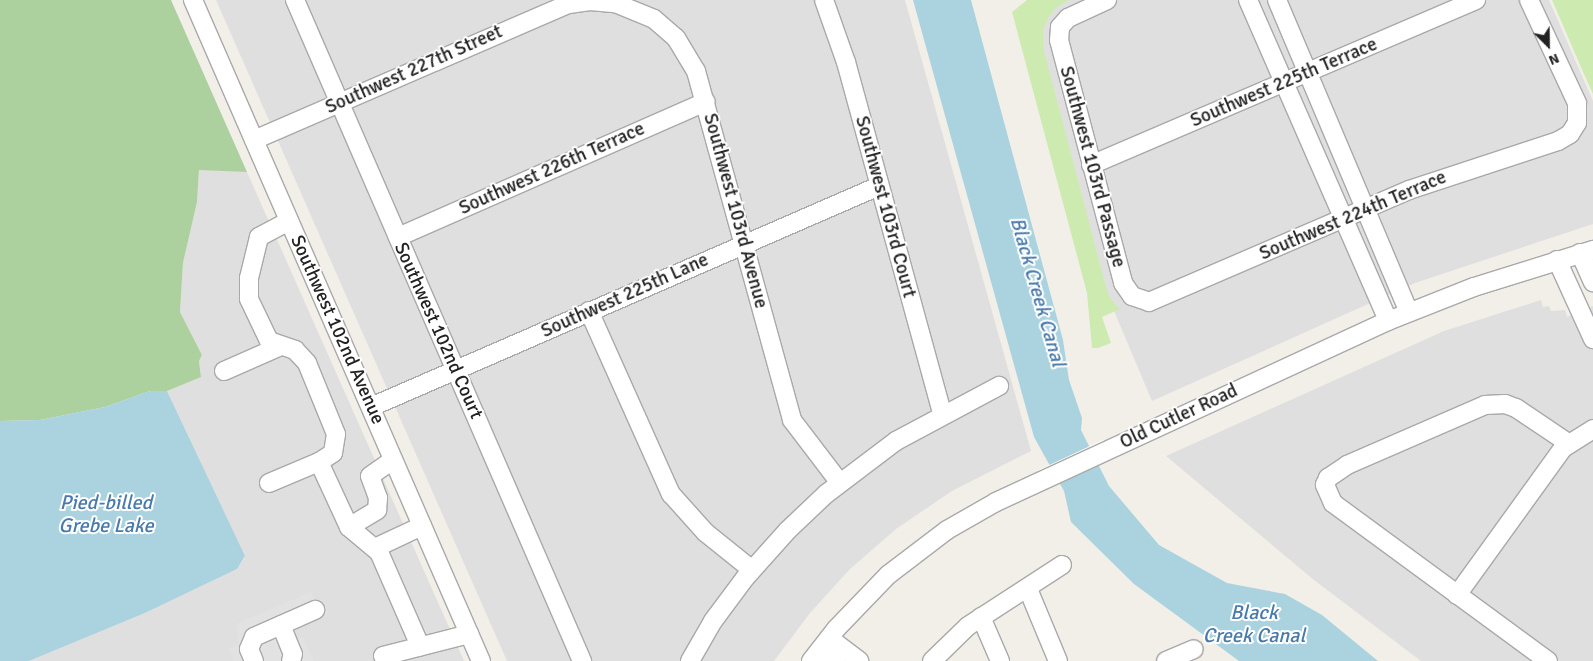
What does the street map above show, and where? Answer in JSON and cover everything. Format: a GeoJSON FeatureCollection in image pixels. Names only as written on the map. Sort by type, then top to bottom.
{"type":"FeatureCollection","features":[{"type":"Feature","properties":{"kind":"street","name":"Southwest 102nd Avenue"},"geometry":{"type":"LineString","coordinates":[[193,0],[480,661]]}},
{"type":"Feature","properties":{"kind":"street","name":"Southwest 102nd Court"},"geometry":{"type":"LineString","coordinates":[[295,0],[582,661]]}},
{"type":"Feature","properties":{"kind":"street","name":"Southwest 103rd Court"},"geometry":{"type":"LineString","coordinates":[[824,0],[838,36],[942,414]]}},
{"type":"Feature","properties":{"kind":"street","name":"Southwest 103rd Passage"},"geometry":{"type":"LineString","coordinates":[[1107,0],[1068,18],[1059,31],[1061,53],[1123,283],[1134,298]]}},
{"type":"Feature","properties":{"kind":"street"},"geometry":{"type":"LineString","coordinates":[[1248,0],[1388,321]]}},
{"type":"Feature","properties":{"kind":"street"},"geometry":{"type":"LineString","coordinates":[[1277,0],[1409,312]]}},
{"type":"Feature","properties":{"kind":"street","name":"Southwest 225th Terrace"},"geometry":{"type":"LineString","coordinates":[[1091,165],[1284,84],[1476,0]]}},
{"type":"Feature","properties":{"kind":"street","name":"Southwest 224th Terrace"},"geometry":{"type":"LineString","coordinates":[[1134,298],[1146,302],[1160,301],[1365,208],[1471,167],[1558,141],[1573,131],[1578,120],[1577,102],[1529,0]]}},
{"type":"Feature","properties":{"kind":"street","name":"Southwest 103rd Avenue"},"geometry":{"type":"LineString","coordinates":[[576,3],[601,1],[626,5],[663,25],[690,57],[706,102],[792,420],[840,483]]}},
{"type":"Feature","properties":{"kind":"street","name":"Southwest 227th Street"},"geometry":{"type":"LineString","coordinates":[[254,140],[541,14],[576,3]]}},
{"type":"Feature","properties":{"kind":"street","name":"Southwest 226th Terrace"},"geometry":{"type":"LineString","coordinates":[[398,237],[706,102]]}},
{"type":"Feature","properties":{"kind":"street","name":"Southwest 225th Lane"},"geometry":{"type":"LineString","coordinates":[[370,407],[879,186]]}},
{"type":"Feature","properties":{"kind":"street"},"geometry":{"type":"LineString","coordinates":[[269,483],[320,462],[336,448],[335,428],[304,359],[290,348],[274,344],[266,336],[248,295],[257,242],[265,231],[289,221]]}},
{"type":"Feature","properties":{"kind":"street"},"geometry":{"type":"LineString","coordinates":[[1587,251],[1593,282]]}},
{"type":"Feature","properties":{"kind":"street","name":"Old Cutler Road"},"geometry":{"type":"LineString","coordinates":[[820,649],[871,591],[915,553],[969,517],[1042,480],[1388,321],[1409,312],[1587,251]]}},
{"type":"Feature","properties":{"kind":"street"},"geometry":{"type":"LineString","coordinates":[[1558,260],[1589,321],[1593,339]]}},
{"type":"Feature","properties":{"kind":"street"},"geometry":{"type":"LineString","coordinates":[[589,311],[671,494],[706,533],[752,570]]}},
{"type":"Feature","properties":{"kind":"street"},"geometry":{"type":"LineString","coordinates":[[224,371],[281,346]]}},
{"type":"Feature","properties":{"kind":"street"},"geometry":{"type":"LineString","coordinates":[[690,661],[713,621],[752,570],[798,520],[840,483],[896,441],[942,414],[999,386]]}},
{"type":"Feature","properties":{"kind":"street"},"geometry":{"type":"LineString","coordinates":[[1548,661],[1332,503],[1325,491],[1328,478],[1347,465],[1472,409],[1494,404],[1516,408],[1568,443]]}},
{"type":"Feature","properties":{"kind":"street"},"geometry":{"type":"LineString","coordinates":[[1456,594],[1568,443],[1593,429]]}},
{"type":"Feature","properties":{"kind":"street"},"geometry":{"type":"LineString","coordinates":[[349,527],[371,516],[378,510],[379,503],[370,476],[393,460]]}},
{"type":"Feature","properties":{"kind":"street"},"geometry":{"type":"LineString","coordinates":[[320,462],[349,527],[382,544]]}},
{"type":"Feature","properties":{"kind":"street"},"geometry":{"type":"LineString","coordinates":[[371,516],[420,646]]}},
{"type":"Feature","properties":{"kind":"street"},"geometry":{"type":"LineString","coordinates":[[382,544],[422,526]]}},
{"type":"Feature","properties":{"kind":"street"},"geometry":{"type":"LineString","coordinates":[[932,661],[981,617],[1028,589],[1062,565]]}},
{"type":"Feature","properties":{"kind":"street"},"geometry":{"type":"LineString","coordinates":[[1028,589],[1058,661]]}},
{"type":"Feature","properties":{"kind":"street"},"geometry":{"type":"LineString","coordinates":[[254,661],[249,649],[254,637],[315,610]]}},
{"type":"Feature","properties":{"kind":"street"},"geometry":{"type":"LineString","coordinates":[[981,617],[1000,661]]}},
{"type":"Feature","properties":{"kind":"street"},"geometry":{"type":"LineString","coordinates":[[281,625],[293,654],[291,661]]}},
{"type":"Feature","properties":{"kind":"street"},"geometry":{"type":"LineString","coordinates":[[383,656],[469,634]]}},
{"type":"Feature","properties":{"kind":"street"},"geometry":{"type":"LineString","coordinates":[[820,649],[835,661]]}},
{"type":"Feature","properties":{"kind":"street"},"geometry":{"type":"LineString","coordinates":[[820,649],[859,661]]}},
{"type":"Feature","properties":{"kind":"street"},"geometry":{"type":"LineString","coordinates":[[1166,661],[1194,649]]}},
{"type":"Feature","properties":{"kind":"shaded area"},"geometry":{"type":"Polygon","coordinates":[[[216,0],[905,0],[1031,451],[952,491],[896,529],[850,569],[810,613],[774,661],[507,661],[216,0]]]}},
{"type":"Feature","properties":{"kind":"shaded area"},"geometry":{"type":"Polygon","coordinates":[[[1027,0],[1549,0],[1593,101],[1593,224],[1415,283],[1152,401],[1106,292],[1027,0]]]}},
{"type":"Feature","properties":{"kind":"shaded area"},"geometry":{"type":"Polygon","coordinates":[[[199,169],[247,172],[464,661],[29,661],[145,613],[237,569],[245,557],[167,391],[201,376],[199,361],[202,355],[180,312],[183,263],[197,202],[199,169]]]}},
{"type":"Feature","properties":{"kind":"shaded area"},"geometry":{"type":"Polygon","coordinates":[[[1541,300],[1543,307],[1549,306],[1551,311],[1565,310],[1567,317],[1593,306],[1593,661],[1421,661],[1314,580],[1166,456],[1444,331],[1541,300]]]}},
{"type":"Feature","properties":{"kind":"shaded area"},"geometry":{"type":"Polygon","coordinates":[[[311,592],[315,602],[323,599],[328,613],[298,624],[293,633],[295,640],[303,637],[314,661],[234,661],[229,648],[239,644],[236,624],[311,592]]]}},
{"type":"Feature","properties":{"kind":"green space"},"geometry":{"type":"Polygon","coordinates":[[[0,0],[171,0],[247,172],[199,170],[197,202],[183,263],[180,312],[202,355],[199,361],[201,377],[167,391],[150,391],[105,407],[40,420],[0,421],[0,0]]]}},
{"type":"Feature","properties":{"kind":"green space"},"geometry":{"type":"Polygon","coordinates":[[[1027,0],[1069,0],[1056,8],[1048,18],[1043,31],[1043,47],[1106,287],[1110,298],[1120,309],[1102,317],[1111,343],[1098,348],[1092,348],[1087,293],[1012,12],[1027,0]]]}},
{"type":"Feature","properties":{"kind":"green space"},"geometry":{"type":"Polygon","coordinates":[[[1552,0],[1593,0],[1593,94],[1583,72],[1552,0]]]}},
{"type":"Feature","properties":{"kind":"water","name":"Black Creek Canal"},"geometry":{"type":"Polygon","coordinates":[[[913,0],[971,0],[1063,340],[1069,380],[1082,418],[1081,430],[1109,486],[1159,545],[1227,583],[1285,594],[1322,615],[1378,661],[1239,661],[1134,584],[1071,522],[1064,491],[1034,437],[913,0]]]}},
{"type":"Feature","properties":{"kind":"water","name":"Pied-billed Grebe Lake"},"geometry":{"type":"Polygon","coordinates":[[[150,391],[167,391],[245,556],[237,569],[145,613],[29,661],[0,661],[0,421],[40,420],[105,407],[150,391]]]}},
{"type":"Feature","properties":{"kind":"pier"},"geometry":{"type":"Polygon","coordinates":[[[1103,440],[1112,459],[1047,489],[1038,470],[1103,440]]]}}]}
